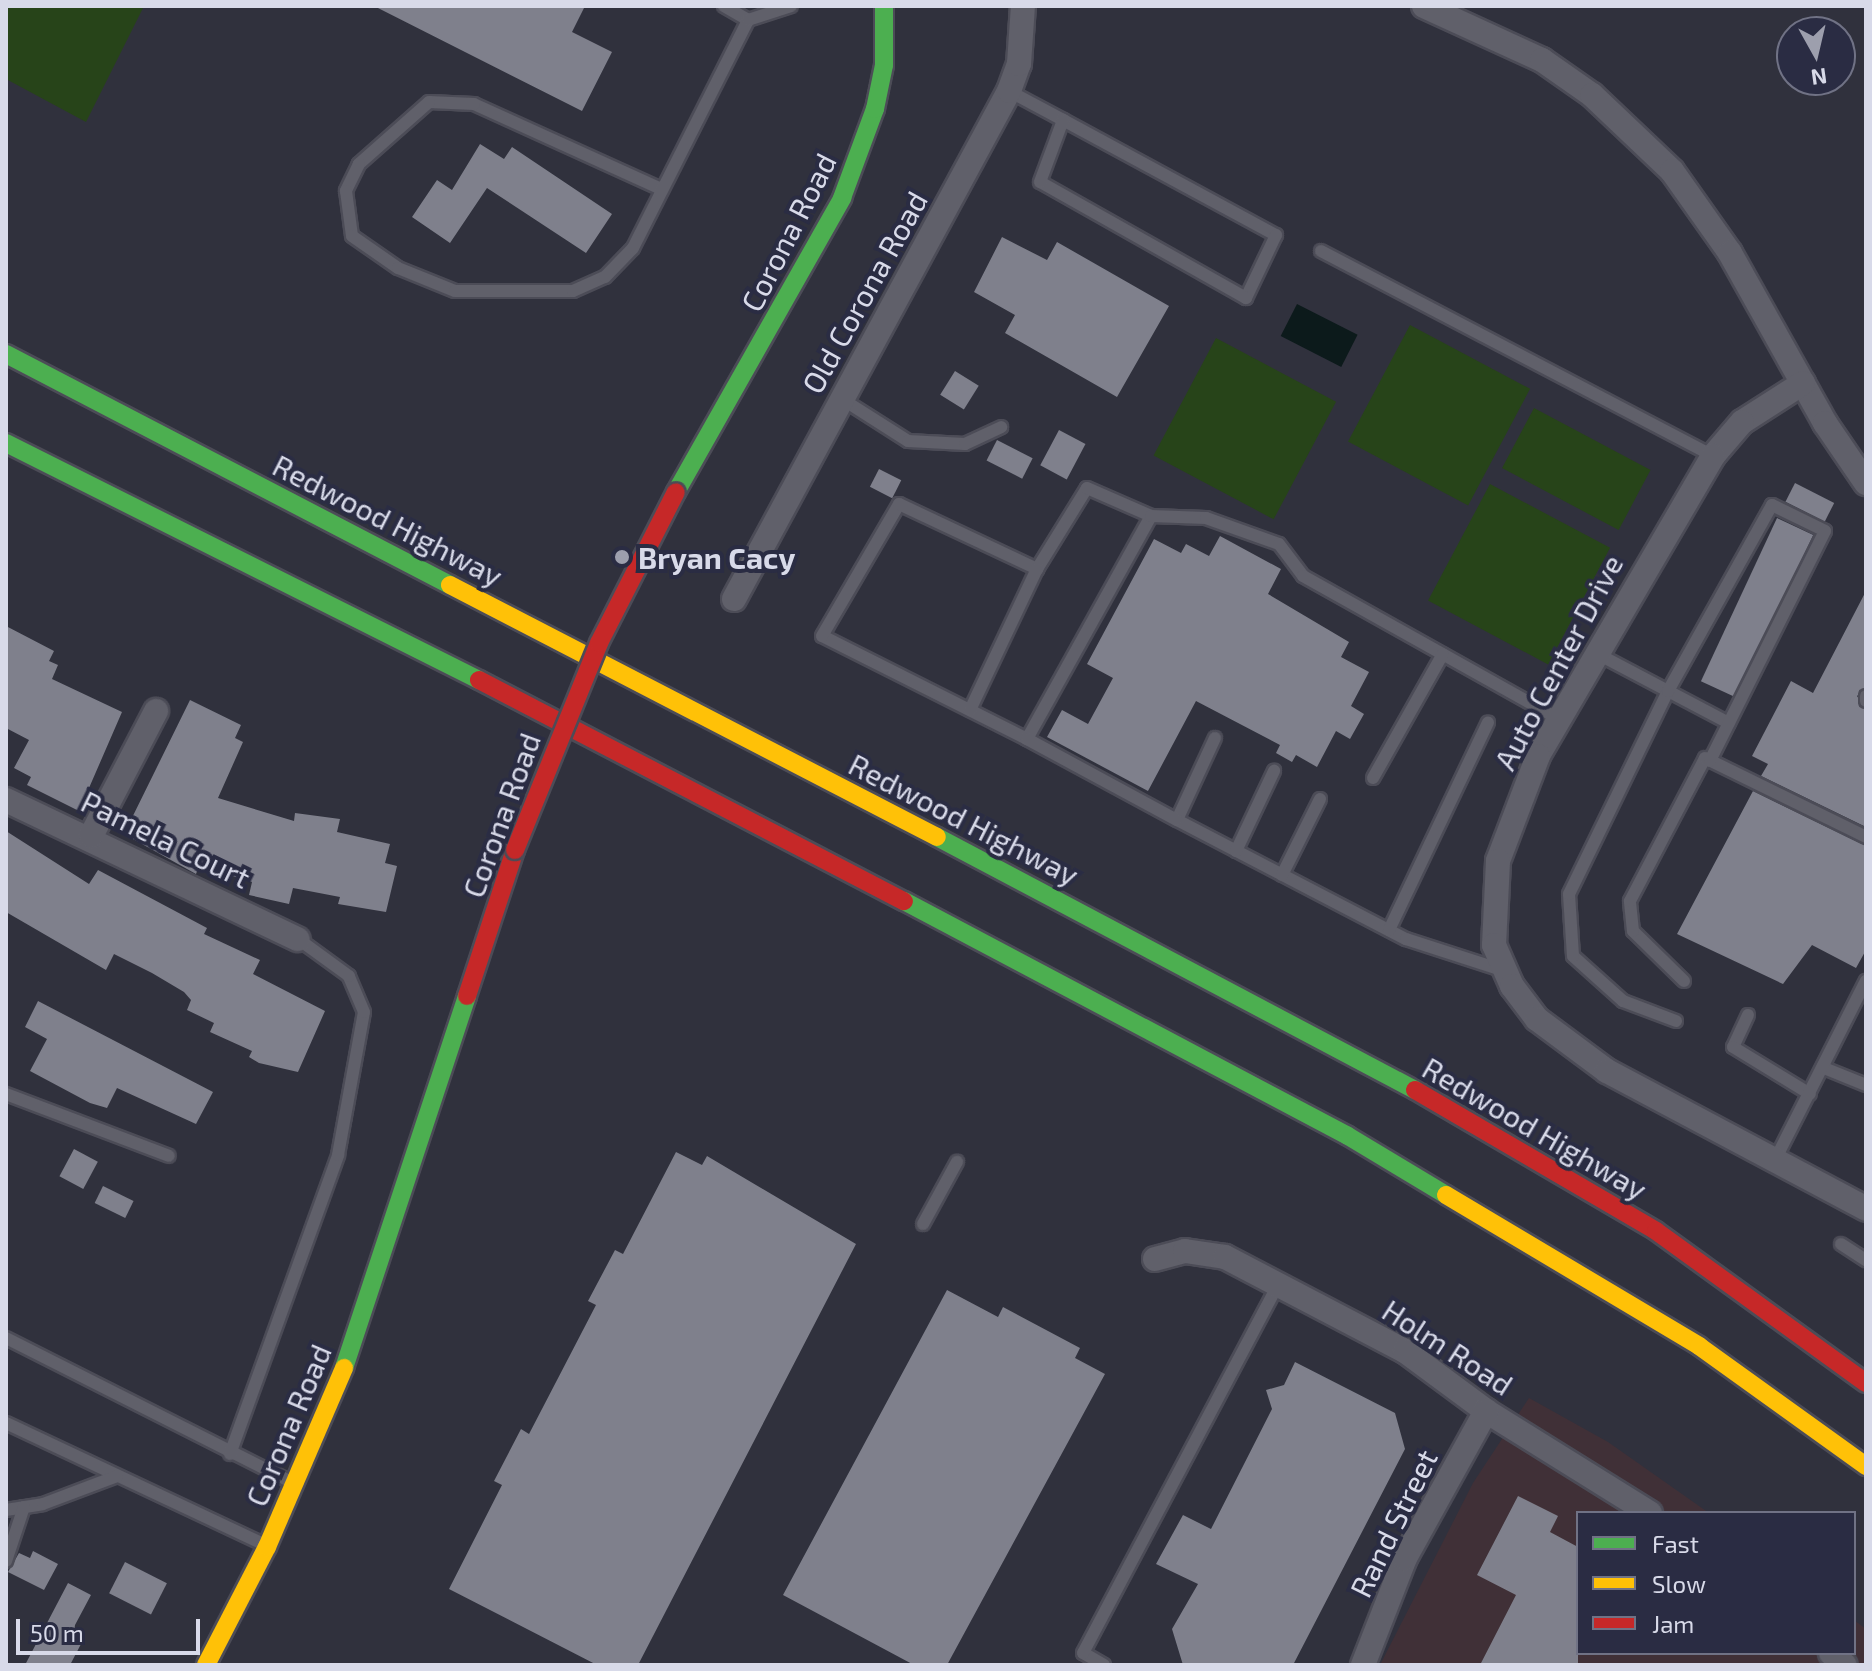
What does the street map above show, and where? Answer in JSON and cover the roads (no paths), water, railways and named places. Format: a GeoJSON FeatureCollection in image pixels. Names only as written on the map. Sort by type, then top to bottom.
{"type":"FeatureCollection","features":[{"type":"Feature","properties":{"kind":"main road","name":"Corona Road"},"geometry":{"type":"LineString","coordinates":[[206,1665],[296,1484],[373,1289],[515,850],[599,643],[676,492],[842,198],[875,109],[884,65],[884,6]]}},
{"type":"Feature","properties":{"kind":"main road","name":"Redwood Highway"},"geometry":{"type":"LineString","coordinates":[[6,354],[1332,1042],[1656,1231],[1866,1383]]}},
{"type":"Feature","properties":{"kind":"main road"},"geometry":{"type":"LineString","coordinates":[[6,443],[628,755],[1348,1136],[1699,1346],[1866,1466]]}},
{"type":"Feature","properties":{"kind":"street","name":"Old Corona Road"},"geometry":{"type":"LineString","coordinates":[[734,599],[1009,91],[1019,64],[1023,6]]}},
{"type":"Feature","properties":{"kind":"street"},"geometry":{"type":"LineString","coordinates":[[1424,6],[1542,60],[1637,134],[1722,241],[1803,383],[1866,483]]}},
{"type":"Feature","properties":{"kind":"street","name":"Auto Center Drive"},"geometry":{"type":"LineString","coordinates":[[1803,383],[1742,422],[1713,456],[1559,719],[1498,861],[1494,945],[1505,971],[1537,1019],[1607,1071],[1866,1209]]}},
{"type":"Feature","properties":{"kind":"street"},"geometry":{"type":"LineString","coordinates":[[91,836],[156,711]]}},
{"type":"Feature","properties":{"kind":"street","name":"Pamela Court"},"geometry":{"type":"LineString","coordinates":[[6,800],[91,836],[298,939]]}},
{"type":"Feature","properties":{"kind":"street","name":"Holm Road"},"geometry":{"type":"LineString","coordinates":[[1155,1259],[1185,1251],[1225,1257],[1278,1284],[1405,1351],[1486,1411],[1647,1511]]}},
{"type":"Feature","properties":{"kind":"street","name":"Rand Street"},"geometry":{"type":"LineString","coordinates":[[1363,1665],[1405,1558],[1486,1411]]}},
{"type":"Feature","properties":{"kind":"lane"},"geometry":{"type":"LineString","coordinates":[[724,6],[748,20]]}},
{"type":"Feature","properties":{"kind":"lane"},"geometry":{"type":"LineString","coordinates":[[659,188],[474,104],[429,102],[359,164],[346,191],[352,236],[398,268],[455,291],[511,296],[573,291],[605,277],[633,248],[659,188],[748,20],[791,6]]}},
{"type":"Feature","properties":{"kind":"lane"},"geometry":{"type":"LineString","coordinates":[[1009,91],[1063,120],[1276,235],[1246,298],[1040,182],[1063,120]]}},
{"type":"Feature","properties":{"kind":"lane"},"geometry":{"type":"LineString","coordinates":[[1321,251],[1713,456]]}},
{"type":"Feature","properties":{"kind":"lane"},"geometry":{"type":"LineString","coordinates":[[842,399],[908,441],[965,444],[1001,427]]}},
{"type":"Feature","properties":{"kind":"lane"},"geometry":{"type":"LineString","coordinates":[[970,710],[1037,569],[1087,488],[1151,516],[1206,518],[1279,544],[1303,576],[1559,719]]}},
{"type":"Feature","properties":{"kind":"lane"},"geometry":{"type":"LineString","coordinates":[[1037,569],[899,504],[822,636],[1027,739],[1389,930],[1505,971]]}},
{"type":"Feature","properties":{"kind":"lane"},"geometry":{"type":"LineString","coordinates":[[1676,1021],[1623,1001],[1573,956],[1569,894],[1668,691],[1772,505],[1825,531],[1710,761]]}},
{"type":"Feature","properties":{"kind":"lane"},"geometry":{"type":"LineString","coordinates":[[1027,739],[1151,516]]}},
{"type":"Feature","properties":{"kind":"lane"},"geometry":{"type":"LineString","coordinates":[[1596,653],[1729,723]]}},
{"type":"Feature","properties":{"kind":"lane"},"geometry":{"type":"LineString","coordinates":[[1373,778],[1443,654]]}},
{"type":"Feature","properties":{"kind":"lane"},"geometry":{"type":"LineString","coordinates":[[1389,930],[1488,722]]}},
{"type":"Feature","properties":{"kind":"lane"},"geometry":{"type":"LineString","coordinates":[[1177,820],[1215,738]]}},
{"type":"Feature","properties":{"kind":"lane"},"geometry":{"type":"LineString","coordinates":[[1684,981],[1633,931],[1630,901],[1705,758],[1866,837]]}},
{"type":"Feature","properties":{"kind":"lane"},"geometry":{"type":"LineString","coordinates":[[1236,851],[1274,771]]}},
{"type":"Feature","properties":{"kind":"lane"},"geometry":{"type":"LineString","coordinates":[[1282,875],[1320,799]]}},
{"type":"Feature","properties":{"kind":"lane"},"geometry":{"type":"LineString","coordinates":[[230,1454],[338,1155],[364,1012],[349,976],[298,939]]}},
{"type":"Feature","properties":{"kind":"lane"},"geometry":{"type":"LineString","coordinates":[[1775,1160],[1866,981]]}},
{"type":"Feature","properties":{"kind":"lane"},"geometry":{"type":"LineString","coordinates":[[1748,1015],[1733,1047],[1810,1094]]}},
{"type":"Feature","properties":{"kind":"lane"},"geometry":{"type":"LineString","coordinates":[[1824,1068],[1866,1085]]}},
{"type":"Feature","properties":{"kind":"lane"},"geometry":{"type":"LineString","coordinates":[[6,1094],[169,1156]]}},
{"type":"Feature","properties":{"kind":"lane"},"geometry":{"type":"LineString","coordinates":[[923,1224],[957,1162]]}},
{"type":"Feature","properties":{"kind":"lane"},"geometry":{"type":"LineString","coordinates":[[1841,1244],[1866,1260]]}},
{"type":"Feature","properties":{"kind":"lane"},"geometry":{"type":"LineString","coordinates":[[1104,1665],[1083,1653],[1278,1284]]}},
{"type":"Feature","properties":{"kind":"lane"},"geometry":{"type":"LineString","coordinates":[[6,1338],[230,1454],[296,1484]]}},
{"type":"Feature","properties":{"kind":"lane"},"geometry":{"type":"LineString","coordinates":[[6,1423],[267,1547]]}},
{"type":"Feature","properties":{"kind":"lane"},"geometry":{"type":"LineString","coordinates":[[6,1510],[24,1507],[117,1476]]}},
{"type":"Feature","properties":{"kind":"lane"},"geometry":{"type":"LineString","coordinates":[[6,1561],[24,1507]]}},
{"type":"Feature","properties":{"kind":"place","name":"Bryan Cacy"},"geometry":{"type":"Point","coordinates":[622,557]}}]}
